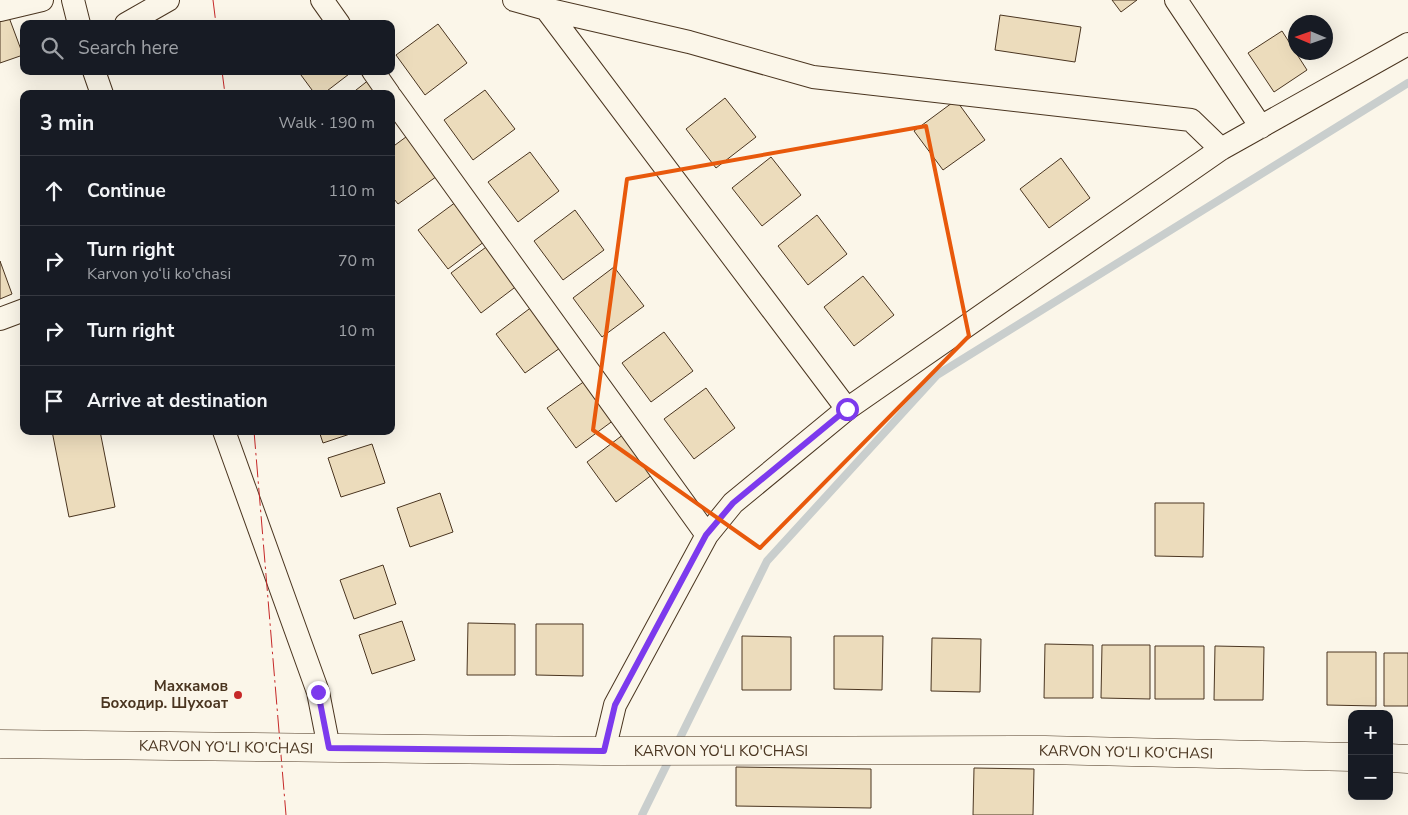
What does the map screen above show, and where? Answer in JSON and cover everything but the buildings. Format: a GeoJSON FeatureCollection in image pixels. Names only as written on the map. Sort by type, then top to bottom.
{"type":"FeatureCollection","features":[{"type":"Feature","properties":{"kind":"street"},"geometry":{"type":"LineString","coordinates":[[0,10],[42,0]]}},
{"type":"Feature","properties":{"kind":"street"},"geometry":{"type":"LineString","coordinates":[[73,0],[78,20]]}},
{"type":"Feature","properties":{"kind":"street"},"geometry":{"type":"LineString","coordinates":[[133,20],[168,0]]}},
{"type":"Feature","properties":{"kind":"street"},"geometry":{"type":"LineString","coordinates":[[322,0],[336,20]]}},
{"type":"Feature","properties":{"kind":"street"},"geometry":{"type":"LineString","coordinates":[[514,0],[689,42],[813,77],[1191,120],[1221,149]]}},
{"type":"Feature","properties":{"kind":"street"},"geometry":{"type":"LineString","coordinates":[[1176,0],[1260,127]]}},
{"type":"Feature","properties":{"kind":"street"},"geometry":{"type":"LineString","coordinates":[[546,9],[847,409]]}},
{"type":"Feature","properties":{"kind":"street"},"geometry":{"type":"LineString","coordinates":[[604,751],[615,705],[706,535],[733,503],[847,409],[1221,149],[1408,44]]}},
{"type":"Feature","properties":{"kind":"street"},"geometry":{"type":"LineString","coordinates":[[95,75],[101,90]]}},
{"type":"Feature","properties":{"kind":"street"},"geometry":{"type":"LineString","coordinates":[[376,75],[386,90]]}},
{"type":"Feature","properties":{"kind":"street"},"geometry":{"type":"LineString","coordinates":[[395,102],[706,535]]}},
{"type":"Feature","properties":{"kind":"street"},"geometry":{"type":"LineString","coordinates":[[0,319],[20,312]]}},
{"type":"Feature","properties":{"kind":"street"},"geometry":{"type":"LineString","coordinates":[[225,435],[318,692],[329,748]]}},
{"type":"Feature","properties":{"kind":"street","name":"KARVON YO‘LI KO'CHASI"},"geometry":{"type":"LineString","coordinates":[[0,744],[604,751],[1045,750],[1348,757]]}},
{"type":"Feature","properties":{"kind":"street"},"geometry":{"type":"LineString","coordinates":[[1393,758],[1408,759]]}},
{"type":"Feature","properties":{"kind":"highlighted area"},"geometry":{"type":"Polygon","coordinates":[[[926,126],[969,336],[760,548],[593,430],[627,179],[926,126]]]}},
{"type":"Feature","properties":{"kind":"waterway"},"geometry":{"type":"LineString","coordinates":[[676,746],[767,561],[937,375],[1408,83]]}},
{"type":"Feature","properties":{"kind":"waterway"},"geometry":{"type":"LineString","coordinates":[[642,815],[671,756]]}},
{"type":"Feature","properties":{"kind":"power"},"geometry":{"type":"LineString","coordinates":[[213,0],[216,20]]}},
{"type":"Feature","properties":{"kind":"power"},"geometry":{"type":"LineString","coordinates":[[223,75],[224,90]]}},
{"type":"Feature","properties":{"kind":"power"},"geometry":{"type":"LineString","coordinates":[[254,435],[286,815]]}},
{"type":"Feature","properties":{"kind":"place","name":"Махкамов Боходир. Шухоат"},"geometry":{"type":"Point","coordinates":[238,695]}},
{"type":"Feature","properties":{"kind":"route"},"geometry":{"type":"LineString","coordinates":[[318,692],[329,748],[604,751],[615,705],[706,535],[733,503],[847,409]]}}]}
